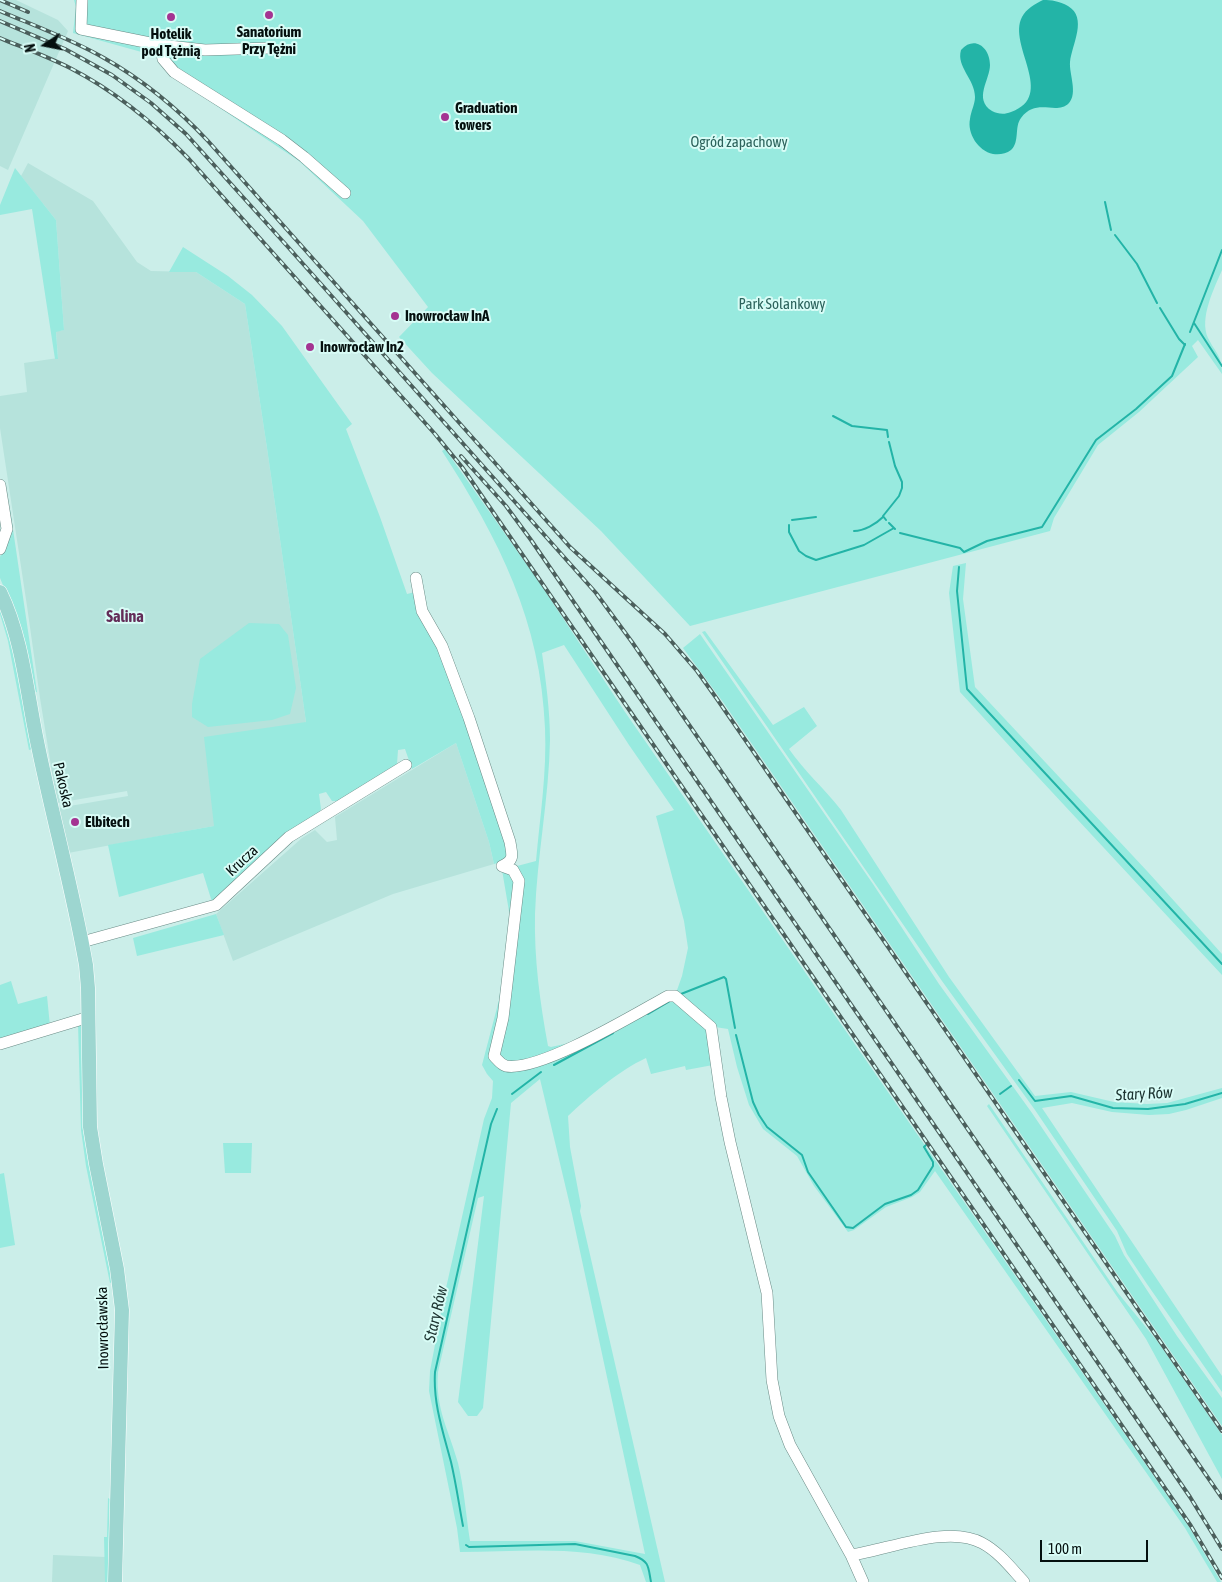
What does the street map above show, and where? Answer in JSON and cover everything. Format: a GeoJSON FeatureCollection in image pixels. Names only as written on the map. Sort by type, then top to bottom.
{"type":"FeatureCollection","features":[{"type":"Feature","properties":{"kind":"main road","name":"Pakoska"},"geometry":{"type":"LineString","coordinates":[[0,592],[10,616],[19,647],[38,747],[82,942],[87,980],[88,1017]]}},
{"type":"Feature","properties":{"kind":"main road","name":"Inowrocławska"},"geometry":{"type":"LineString","coordinates":[[88,1017],[90,1127],[117,1269],[122,1310],[115,1582]]}},
{"type":"Feature","properties":{"kind":"street"},"geometry":{"type":"LineString","coordinates":[[82,0],[81,29],[160,46],[205,50],[269,48]]}},
{"type":"Feature","properties":{"kind":"street"},"geometry":{"type":"LineString","coordinates":[[160,46],[163,59],[174,72],[282,140],[345,194]]}},
{"type":"Feature","properties":{"kind":"street"},"geometry":{"type":"LineString","coordinates":[[0,485],[7,529],[0,549]]}},
{"type":"Feature","properties":{"kind":"street"},"geometry":{"type":"LineString","coordinates":[[0,526],[4,510]]}},
{"type":"Feature","properties":{"kind":"street"},"geometry":{"type":"LineString","coordinates":[[416,578],[422,611],[442,646],[510,842],[512,857],[509,862],[502,866],[513,870],[519,881],[503,1018],[494,1056],[500,1063],[506,1066],[545,1059],[608,1029],[668,996],[675,996],[711,1027],[721,1097],[730,1142],[767,1293],[772,1380],[779,1416],[790,1445],[851,1555],[863,1582]]}},
{"type":"Feature","properties":{"kind":"street","name":"Krucza"},"geometry":{"type":"LineString","coordinates":[[82,942],[216,905],[289,837],[406,764]]}},
{"type":"Feature","properties":{"kind":"street"},"geometry":{"type":"LineString","coordinates":[[0,1044],[88,1017]]}},
{"type":"Feature","properties":{"kind":"street"},"geometry":{"type":"LineString","coordinates":[[851,1555],[869,1553],[938,1536],[963,1536],[981,1542],[1001,1556],[1024,1582]]}},
{"type":"Feature","properties":{"kind":"shaded area"},"geometry":{"type":"Polygon","coordinates":[[[0,0],[16,0],[58,20],[68,31],[8,170],[0,166],[0,0]]]}},
{"type":"Feature","properties":{"kind":"shaded area"},"geometry":{"type":"Polygon","coordinates":[[[28,163],[93,201],[137,262],[151,271],[196,272],[245,304],[306,722],[214,826],[68,853],[58,808],[128,796],[127,791],[57,803],[40,698],[0,428],[0,396],[27,392],[24,363],[58,358],[56,331],[64,330],[56,220],[21,176],[28,163]]]}},
{"type":"Feature","properties":{"kind":"shaded area"},"geometry":{"type":"Polygon","coordinates":[[[456,743],[489,842],[494,864],[393,894],[233,961],[216,914],[302,838],[315,830],[327,842],[337,840],[335,817],[456,743]]]}},
{"type":"Feature","properties":{"kind":"shaded area"},"geometry":{"type":"Polygon","coordinates":[[[53,1555],[106,1557],[105,1582],[52,1582],[53,1555]]]}},
{"type":"Feature","properties":{"kind":"green space","name":"Park Solankowy"},"geometry":{"type":"Polygon","coordinates":[[[74,0],[1222,0],[1222,270],[1206,313],[1205,322],[1208,338],[1220,358],[1222,374],[1198,340],[1192,346],[1198,357],[1139,412],[1098,445],[1054,518],[1050,531],[690,626],[601,531],[432,373],[399,337],[428,307],[363,221],[299,161],[193,90],[173,74],[156,56],[73,33],[76,7],[74,0]]]}},
{"type":"Feature","properties":{"kind":"green space"},"geometry":{"type":"Polygon","coordinates":[[[15,168],[56,220],[64,330],[56,332],[58,359],[55,359],[32,209],[0,215],[0,205],[15,168]]]}},
{"type":"Feature","properties":{"kind":"green space"},"geometry":{"type":"Polygon","coordinates":[[[183,247],[228,276],[252,295],[282,326],[352,424],[346,429],[407,594],[415,592],[437,642],[508,843],[507,860],[494,864],[489,842],[456,743],[412,769],[405,749],[398,750],[397,764],[338,801],[332,801],[326,792],[319,794],[321,809],[319,813],[212,902],[203,873],[119,897],[108,845],[214,826],[204,737],[306,722],[245,304],[196,272],[169,272],[183,247]]]}},
{"type":"Feature","properties":{"kind":"green space"},"geometry":{"type":"Polygon","coordinates":[[[445,449],[539,582],[625,712],[1189,1527],[1221,1582],[1217,1582],[1185,1528],[935,1171],[920,1192],[886,1207],[854,1230],[848,1232],[814,1186],[797,1156],[763,1129],[749,1105],[728,1029],[715,1027],[676,993],[688,948],[684,921],[656,816],[674,810],[564,645],[542,653],[549,707],[550,740],[548,784],[536,892],[535,947],[542,1013],[548,1046],[578,1041],[662,1002],[676,1000],[708,1028],[713,1065],[686,1070],[685,1066],[651,1074],[646,1058],[605,1084],[568,1116],[570,1147],[581,1206],[580,1211],[665,1582],[646,1582],[640,1565],[596,1554],[551,1551],[460,1552],[457,1528],[429,1391],[430,1371],[444,1297],[484,1119],[492,1098],[493,1081],[482,1065],[499,1000],[511,923],[502,870],[536,861],[543,794],[545,728],[542,689],[526,617],[499,549],[482,516],[442,451],[445,449]],[[540,1079],[511,1103],[483,1408],[477,1416],[468,1416],[458,1402],[484,1196],[478,1198],[438,1372],[441,1408],[458,1463],[470,1541],[575,1541],[645,1554],[572,1214],[540,1079]]]}},
{"type":"Feature","properties":{"kind":"green space"},"geometry":{"type":"Polygon","coordinates":[[[10,509],[37,692],[33,693],[12,607],[0,578],[0,557],[7,539],[10,509]]]}},
{"type":"Feature","properties":{"kind":"green space"},"geometry":{"type":"Polygon","coordinates":[[[966,563],[963,599],[975,687],[1222,954],[1222,975],[960,692],[949,593],[953,566],[966,563]]]}},
{"type":"Feature","properties":{"kind":"green space"},"geometry":{"type":"Polygon","coordinates":[[[0,605],[12,640],[38,771],[36,772],[32,749],[29,750],[8,641],[0,614],[0,605]]]}},
{"type":"Feature","properties":{"kind":"green space"},"geometry":{"type":"Polygon","coordinates":[[[249,623],[279,624],[288,635],[296,688],[290,714],[272,720],[208,727],[192,717],[192,704],[200,659],[249,623]]]}},
{"type":"Feature","properties":{"kind":"green space"},"geometry":{"type":"Polygon","coordinates":[[[705,631],[773,725],[804,707],[817,726],[789,749],[841,810],[949,977],[1035,1096],[1071,1092],[1114,1102],[1147,1104],[1167,1103],[1222,1088],[1222,1098],[1169,1114],[1149,1115],[1112,1112],[1072,1103],[1042,1108],[1222,1376],[1222,1392],[1127,1254],[1117,1231],[1035,1110],[942,981],[702,632],[705,631]]]}},
{"type":"Feature","properties":{"kind":"green space"},"geometry":{"type":"Polygon","coordinates":[[[700,634],[873,884],[939,984],[1032,1113],[1115,1236],[1124,1255],[1177,1336],[1222,1398],[1222,1426],[723,702],[683,648],[700,634]]]}},
{"type":"Feature","properties":{"kind":"green space"},"geometry":{"type":"Polygon","coordinates":[[[216,914],[224,935],[137,956],[133,938],[216,914]]]}},
{"type":"Feature","properties":{"kind":"green space"},"geometry":{"type":"Polygon","coordinates":[[[11,981],[18,1004],[47,996],[50,1026],[0,1041],[0,985],[11,981]]]}},
{"type":"Feature","properties":{"kind":"green space"},"geometry":{"type":"Polygon","coordinates":[[[78,1023],[83,1023],[114,1281],[110,1283],[86,1166],[81,1130],[78,1023]]]}},
{"type":"Feature","properties":{"kind":"green space"},"geometry":{"type":"Polygon","coordinates":[[[989,1104],[1118,1293],[1158,1342],[1222,1435],[1222,1479],[1146,1339],[987,1106],[989,1104]]]}},
{"type":"Feature","properties":{"kind":"green space"},"geometry":{"type":"Polygon","coordinates":[[[223,1143],[252,1143],[251,1173],[225,1173],[223,1143]]]}},
{"type":"Feature","properties":{"kind":"green space"},"geometry":{"type":"Polygon","coordinates":[[[4,1173],[15,1245],[0,1248],[0,1174],[4,1173]]]}},
{"type":"Feature","properties":{"kind":"green space"},"geometry":{"type":"Polygon","coordinates":[[[108,1498],[112,1500],[110,1582],[105,1582],[104,1537],[107,1537],[108,1498]]]}},
{"type":"Feature","properties":{"kind":"water"},"geometry":{"type":"Polygon","coordinates":[[[1043,0],[1065,4],[1074,11],[1077,17],[1077,32],[1070,62],[1073,89],[1072,99],[1064,107],[1040,107],[1027,112],[1019,122],[1014,147],[1007,152],[993,154],[978,145],[970,130],[970,119],[975,97],[972,84],[961,62],[961,50],[971,43],[976,43],[984,48],[990,65],[983,95],[986,106],[992,111],[999,113],[1006,114],[1011,112],[1024,104],[1030,94],[1031,82],[1020,41],[1019,28],[1022,17],[1034,5],[1043,0]]]}},
{"type":"Feature","properties":{"kind":"waterway"},"geometry":{"type":"LineString","coordinates":[[1105,202],[1111,230]]}},
{"type":"Feature","properties":{"kind":"waterway"},"geometry":{"type":"LineString","coordinates":[[1115,235],[1137,264],[1157,303]]}},
{"type":"Feature","properties":{"kind":"waterway"},"geometry":{"type":"LineString","coordinates":[[1190,332],[1222,250]]}},
{"type":"Feature","properties":{"kind":"waterway"},"geometry":{"type":"LineString","coordinates":[[1160,308],[1179,339],[1185,345]]}},
{"type":"Feature","properties":{"kind":"waterway"},"geometry":{"type":"LineString","coordinates":[[1194,323],[1222,366]]}},
{"type":"Feature","properties":{"kind":"waterway"},"geometry":{"type":"LineString","coordinates":[[900,533],[960,548],[964,552],[987,541],[1042,527],[1096,440],[1136,409],[1172,376],[1185,344]]}},
{"type":"Feature","properties":{"kind":"waterway"},"geometry":{"type":"LineString","coordinates":[[833,416],[852,426],[887,430],[888,437]]}},
{"type":"Feature","properties":{"kind":"waterway"},"geometry":{"type":"LineString","coordinates":[[886,520],[883,516],[899,496],[902,488],[902,482],[895,466],[889,442]]}},
{"type":"Feature","properties":{"kind":"waterway"},"geometry":{"type":"LineString","coordinates":[[792,520],[816,517]]}},
{"type":"Feature","properties":{"kind":"waterway"},"geometry":{"type":"LineString","coordinates":[[854,531],[870,527],[883,517]]}},
{"type":"Feature","properties":{"kind":"waterway"},"geometry":{"type":"LineString","coordinates":[[889,523],[895,529]]}},
{"type":"Feature","properties":{"kind":"waterway"},"geometry":{"type":"LineString","coordinates":[[789,525],[789,532],[799,551],[816,560],[864,545],[894,528]]}},
{"type":"Feature","properties":{"kind":"waterway"},"geometry":{"type":"LineString","coordinates":[[959,567],[957,591],[967,689],[1222,964]]}},
{"type":"Feature","properties":{"kind":"waterway","name":"Stary Rów"},"geometry":{"type":"LineString","coordinates":[[681,994],[724,977],[726,979],[735,1028]]}},
{"type":"Feature","properties":{"kind":"waterway","name":"Stary Rów"},"geometry":{"type":"LineString","coordinates":[[648,1014],[670,1001]]}},
{"type":"Feature","properties":{"kind":"waterway","name":"Stary Rów"},"geometry":{"type":"LineString","coordinates":[[554,1065],[613,1033]]}},
{"type":"Feature","properties":{"kind":"waterway","name":"Stary Rów"},"geometry":{"type":"LineString","coordinates":[[736,1035],[753,1102],[759,1115],[767,1127],[802,1155],[808,1172],[846,1227],[853,1228],[885,1204],[911,1195],[918,1190],[933,1166],[933,1162],[924,1147],[926,1145]]}},
{"type":"Feature","properties":{"kind":"waterway","name":"Stary Rów"},"geometry":{"type":"LineString","coordinates":[[512,1094],[541,1072]]}},
{"type":"Feature","properties":{"kind":"waterway","name":"Stary Rów"},"geometry":{"type":"LineString","coordinates":[[1019,1080],[1035,1101],[1071,1096],[1113,1108],[1148,1109],[1185,1104],[1222,1093]]}},
{"type":"Feature","properties":{"kind":"waterway","name":"Stary Rów"},"geometry":{"type":"LineString","coordinates":[[1000,1094],[1011,1086]]}},
{"type":"Feature","properties":{"kind":"waterway","name":"Stary Rów"},"geometry":{"type":"LineString","coordinates":[[463,1526],[453,1470],[437,1406],[435,1372],[491,1124],[497,1109]]}},
{"type":"Feature","properties":{"kind":"waterway","name":"Stary Rów"},"geometry":{"type":"LineString","coordinates":[[466,1545],[469,1547],[575,1544],[640,1558],[649,1569],[651,1582]]}},
{"type":"Feature","properties":{"kind":"railway"},"geometry":{"type":"LineString","coordinates":[[0,0],[28,12]]}},
{"type":"Feature","properties":{"kind":"railway"},"geometry":{"type":"LineString","coordinates":[[0,11],[66,39],[104,58],[146,85],[185,118],[208,141],[570,547],[665,634],[697,671],[1222,1431]]}},
{"type":"Feature","properties":{"kind":"railway"},"geometry":{"type":"LineString","coordinates":[[0,21],[65,49],[112,75],[151,103],[186,134],[596,593],[632,642],[1222,1498]]}},
{"type":"Feature","properties":{"kind":"railway"},"geometry":{"type":"LineString","coordinates":[[0,38],[53,60],[87,77],[118,97],[162,133],[189,159],[435,434],[462,467],[1191,1526],[1222,1578]]}},
{"type":"Feature","properties":{"kind":"railway"},"geometry":{"type":"LineString","coordinates":[[461,456],[506,506],[531,540],[1190,1497],[1222,1549]]}},
{"type":"Feature","properties":{"kind":"place","name":"Sanatorium Przy Tężni"},"geometry":{"type":"Point","coordinates":[269,15]}},
{"type":"Feature","properties":{"kind":"place","name":"Hotelik pod Tężnią"},"geometry":{"type":"Point","coordinates":[171,17]}},
{"type":"Feature","properties":{"kind":"place","name":"Graduation towers"},"geometry":{"type":"Point","coordinates":[445,117]}},
{"type":"Feature","properties":{"kind":"place","name":"Inowrocław InA"},"geometry":{"type":"Point","coordinates":[395,316]}},
{"type":"Feature","properties":{"kind":"place","name":"Inowrocław In2"},"geometry":{"type":"Point","coordinates":[310,347]}},
{"type":"Feature","properties":{"kind":"place","name":"Elbitech"},"geometry":{"type":"Point","coordinates":[75,822]}},
{"type":"Feature","properties":{"kind":"district","name":"Salina"},"geometry":{"type":"Point","coordinates":[125,617]}},
{"type":"Feature","properties":{"kind":"park label","name":"Ogród zapachowy"},"geometry":{"type":"Point","coordinates":[739,142]}}]}
